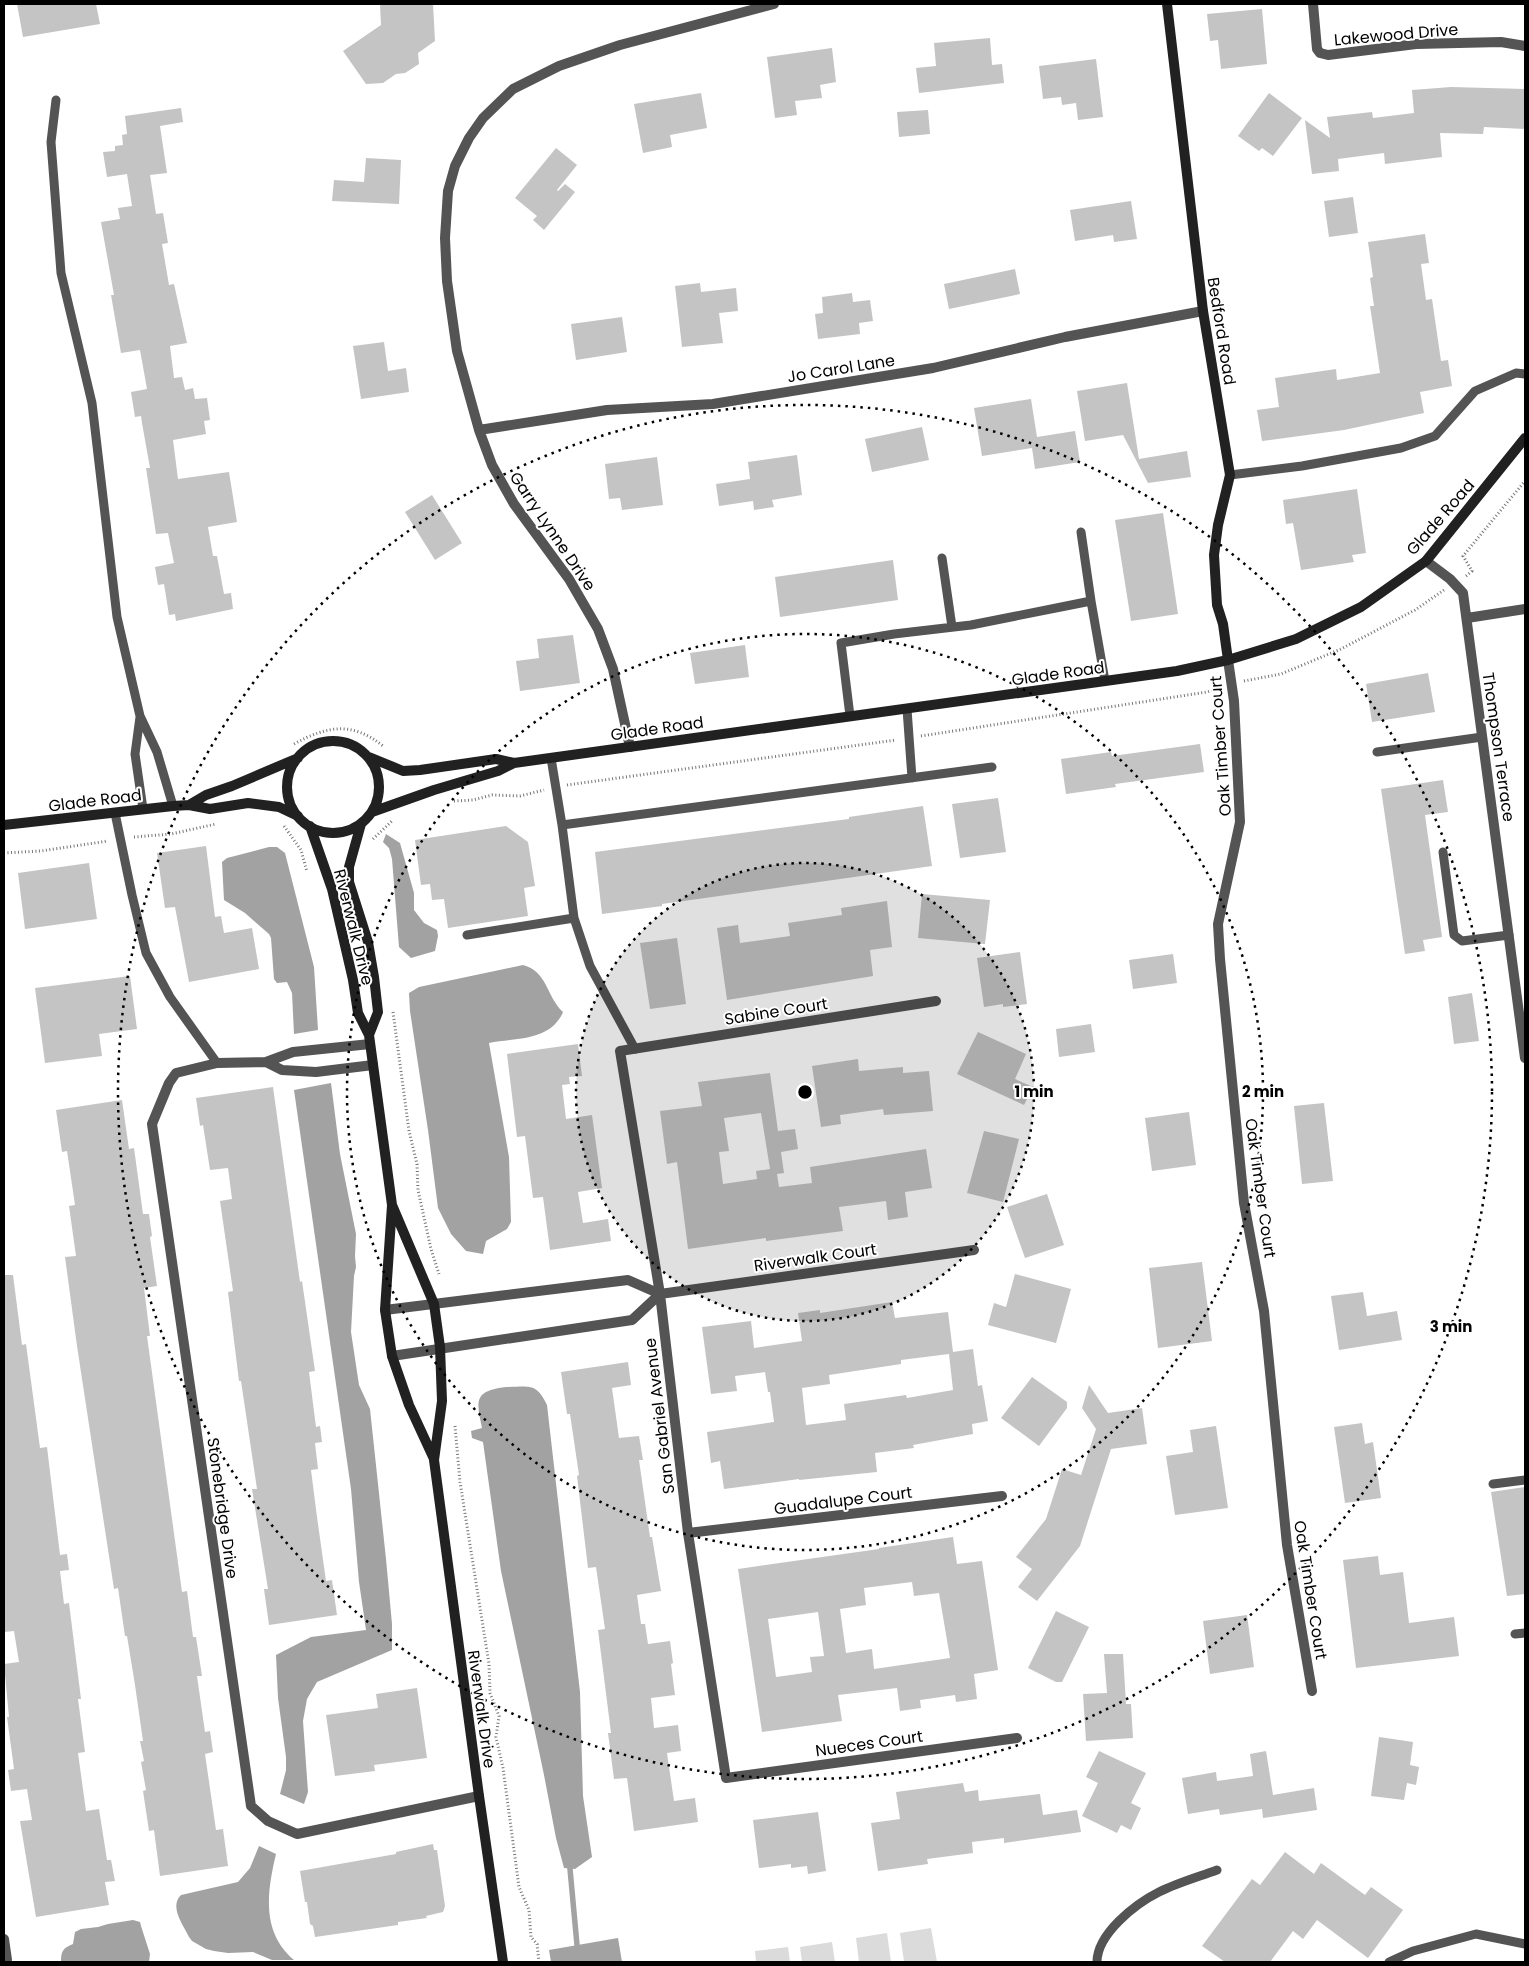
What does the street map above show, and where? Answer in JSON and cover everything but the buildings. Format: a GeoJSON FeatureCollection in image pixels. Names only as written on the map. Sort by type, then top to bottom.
{"type":"FeatureCollection","features":[{"type":"Feature","properties":{"kind":"street","name":"Garry Lynne Drive"},"geometry":{"type":"LineString","coordinates":[[630,747],[613,669],[598,629],[569,579],[514,504],[492,465],[479,430],[457,351],[447,281],[444,238],[448,191],[455,166],[469,138],[483,118],[513,89],[558,66],[620,45],[774,4]]}},
{"type":"Feature","properties":{"kind":"street","name":"Bedford Road"},"geometry":{"type":"LineString","coordinates":[[1167,4],[1203,311],[1230,475],[1218,525],[1214,555],[1217,605],[1223,624],[1228,660]]}},
{"type":"Feature","properties":{"kind":"street","name":"Lakewood Drive"},"geometry":{"type":"LineString","coordinates":[[1313,4],[1317,49],[1328,55],[1416,44],[1501,42],[1525,46]]}},
{"type":"Feature","properties":{"kind":"street","name":"Jo Carol Lane"},"geometry":{"type":"LineString","coordinates":[[479,430],[607,410],[713,404],[933,368],[1064,337],[1203,311]]}},
{"type":"Feature","properties":{"kind":"street","name":"Glade Road"},"geometry":{"type":"LineString","coordinates":[[372,812],[434,790],[498,772],[514,763],[1177,671],[1228,660],[1296,640],[1361,607],[1426,561],[1525,438]]}},
{"type":"Feature","properties":{"kind":"street","name":"Thompson Terrace"},"geometry":{"type":"LineString","coordinates":[[1426,561],[1450,579],[1463,593],[1525,1058]]}},
{"type":"Feature","properties":{"kind":"street"},"geometry":{"type":"LineString","coordinates":[[1467,618],[1525,610]]}},
{"type":"Feature","properties":{"kind":"street","name":"Oak Timber Court"},"geometry":{"type":"LineString","coordinates":[[1228,660],[1234,701],[1240,822],[1218,924],[1220,959],[1244,1203],[1264,1311],[1287,1545],[1312,1691]]}},
{"type":"Feature","properties":{"kind":"street","name":"Glade Road"},"geometry":{"type":"LineString","coordinates":[[331,741],[347,743],[362,750],[367,756],[379,777],[380,791],[376,806],[361,824],[343,832],[329,833],[315,830],[293,810],[288,797],[287,781],[292,766],[302,753],[316,744],[331,741]]}},
{"type":"Feature","properties":{"kind":"street","name":"Glade Road"},"geometry":{"type":"LineString","coordinates":[[367,756],[403,771],[496,758],[514,763]]}},
{"type":"Feature","properties":{"kind":"street","name":"Glade Road"},"geometry":{"type":"LineString","coordinates":[[189,805],[206,794],[232,786],[298,758]]}},
{"type":"Feature","properties":{"kind":"street","name":"Glade Road"},"geometry":{"type":"LineString","coordinates":[[4,825],[173,806],[189,805],[210,809],[248,803],[280,807],[298,816]]}},
{"type":"Feature","properties":{"kind":"street","name":"Riverwalk Drive"},"geometry":{"type":"LineString","coordinates":[[361,824],[349,867],[349,882],[368,942],[374,977],[378,1012],[370,1039]]}},
{"type":"Feature","properties":{"kind":"street","name":"Riverwalk Drive"},"geometry":{"type":"LineString","coordinates":[[310,826],[332,889],[353,980],[358,1013],[370,1039],[392,1205],[385,1310],[392,1356],[409,1405],[434,1460]]}},
{"type":"Feature","properties":{"kind":"street","name":"Sabine Court"},"geometry":{"type":"LineString","coordinates":[[620,1051],[936,1001]]}},
{"type":"Feature","properties":{"kind":"street","name":"Stonebridge Drive"},"geometry":{"type":"LineString","coordinates":[[370,1039],[292,1052],[266,1062],[217,1063],[176,1073],[169,1083],[152,1124],[251,1806],[268,1821],[297,1834],[479,1796]]}},
{"type":"Feature","properties":{"kind":"street","name":"San Gabriel Avenue"},"geometry":{"type":"LineString","coordinates":[[620,1051],[660,1294],[688,1533],[726,1778]]}},
{"type":"Feature","properties":{"kind":"street","name":"Stonebridge Drive"},"geometry":{"type":"LineString","coordinates":[[266,1062],[282,1070],[316,1072],[372,1065]]}},
{"type":"Feature","properties":{"kind":"street","name":"Riverwalk Drive"},"geometry":{"type":"LineString","coordinates":[[392,1205],[434,1304],[440,1347],[442,1400],[434,1460],[503,1962]]}},
{"type":"Feature","properties":{"kind":"street","name":"Riverwalk Court"},"geometry":{"type":"LineString","coordinates":[[660,1294],[974,1250]]}},
{"type":"Feature","properties":{"kind":"street"},"geometry":{"type":"LineString","coordinates":[[385,1310],[628,1280],[660,1294],[632,1320],[440,1347],[392,1356]]}},
{"type":"Feature","properties":{"kind":"street","name":"Guadalupe Court"},"geometry":{"type":"LineString","coordinates":[[688,1533],[1002,1496]]}},
{"type":"Feature","properties":{"kind":"street","name":"Nueces Court"},"geometry":{"type":"LineString","coordinates":[[726,1778],[1017,1738]]}},
{"type":"Feature","properties":{"kind":"street"},"geometry":{"type":"LineString","coordinates":[[4,1939],[6,1961]]}},
{"type":"Feature","properties":{"kind":"lane"},"geometry":{"type":"LineString","coordinates":[[56,100],[52,142],[61,273],[92,403],[117,617],[140,716],[157,752],[173,806]]}},
{"type":"Feature","properties":{"kind":"lane"},"geometry":{"type":"LineString","coordinates":[[1230,475],[1302,466],[1400,448],[1435,436],[1475,391],[1516,373],[1525,374]]}},
{"type":"Feature","properties":{"kind":"lane"},"geometry":{"type":"LineString","coordinates":[[1082,532],[1090,601],[1105,681]]}},
{"type":"Feature","properties":{"kind":"lane"},"geometry":{"type":"LineString","coordinates":[[942,558],[952,627]]}},
{"type":"Feature","properties":{"kind":"lane"},"geometry":{"type":"LineString","coordinates":[[850,716],[842,643],[894,634],[972,625],[1090,601]]}},
{"type":"Feature","properties":{"kind":"lane"},"geometry":{"type":"LineString","coordinates":[[907,708],[912,778]]}},
{"type":"Feature","properties":{"kind":"lane"},"geometry":{"type":"LineString","coordinates":[[140,716],[135,754],[143,809]]}},
{"type":"Feature","properties":{"kind":"lane"},"geometry":{"type":"LineString","coordinates":[[1377,752],[1482,737]]}},
{"type":"Feature","properties":{"kind":"lane"},"geometry":{"type":"LineString","coordinates":[[550,758],[562,825],[574,918],[590,966],[635,1049]]}},
{"type":"Feature","properties":{"kind":"lane"},"geometry":{"type":"LineString","coordinates":[[562,825],[992,767]]}},
{"type":"Feature","properties":{"kind":"lane"},"geometry":{"type":"LineString","coordinates":[[115,813],[146,953],[170,997],[217,1063]]}},
{"type":"Feature","properties":{"kind":"lane"},"geometry":{"type":"LineString","coordinates":[[1443,852],[1454,935],[1462,941],[1509,935]]}},
{"type":"Feature","properties":{"kind":"lane"},"geometry":{"type":"LineString","coordinates":[[466,935],[574,918]]}},
{"type":"Feature","properties":{"kind":"lane"},"geometry":{"type":"LineString","coordinates":[[1493,1484],[1525,1480]]}},
{"type":"Feature","properties":{"kind":"lane"},"geometry":{"type":"LineString","coordinates":[[1515,1634],[1525,1633]]}},
{"type":"Feature","properties":{"kind":"lane"},"geometry":{"type":"LineString","coordinates":[[1097,1962],[1097,1954],[1104,1937],[1139,1905],[1159,1892],[1217,1870]]}},
{"type":"Feature","properties":{"kind":"lane"},"geometry":{"type":"LineString","coordinates":[[1389,1962],[1413,1951],[1476,1934],[1525,1944]]}},
{"type":"Feature","properties":{"kind":"path"},"geometry":{"type":"LineString","coordinates":[[291,746],[311,735],[331,728],[344,728],[371,737],[386,748]]}},
{"type":"Feature","properties":{"kind":"path"},"geometry":{"type":"LineString","coordinates":[[280,821],[301,850],[307,872]]}},
{"type":"Feature","properties":{"kind":"path"},"geometry":{"type":"LineString","coordinates":[[4,853],[41,851],[120,839],[171,834],[223,823]]}},
{"type":"Feature","properties":{"kind":"shaded area"},"geometry":{"type":"Polygon","coordinates":[[[386,834],[400,843],[414,893],[414,910],[424,923],[437,930],[438,936],[435,951],[411,958],[399,947],[392,859],[389,848],[383,842],[386,834]]]}},
{"type":"Feature","properties":{"kind":"shaded area"},"geometry":{"type":"Polygon","coordinates":[[[269,847],[277,847],[285,853],[314,967],[318,1030],[294,1034],[292,993],[287,982],[277,983],[274,979],[271,938],[269,934],[245,913],[224,900],[222,862],[227,858],[269,847]]]}},
{"type":"Feature","properties":{"kind":"shaded area"},"geometry":{"type":"Polygon","coordinates":[[[523,965],[537,973],[557,1006],[563,1012],[550,1028],[541,1033],[521,1039],[489,1043],[509,1157],[511,1222],[507,1229],[486,1241],[483,1254],[466,1251],[451,1234],[438,1208],[409,993],[419,987],[523,965]]]}},
{"type":"Feature","properties":{"kind":"shaded area"},"geometry":{"type":"Polygon","coordinates":[[[331,1083],[340,1154],[356,1234],[356,1267],[351,1332],[359,1385],[370,1409],[392,1624],[392,1650],[317,1682],[307,1699],[303,1721],[308,1792],[304,1804],[280,1794],[286,1770],[286,1757],[278,1698],[276,1655],[311,1637],[366,1630],[359,1582],[351,1489],[294,1090],[331,1083]]]}},
{"type":"Feature","properties":{"kind":"shaded area"},"geometry":{"type":"Polygon","coordinates":[[[506,1387],[531,1387],[539,1392],[547,1405],[580,1692],[583,1796],[592,1857],[575,1869],[564,1868],[556,1838],[501,1571],[483,1442],[472,1438],[471,1431],[482,1428],[479,1410],[480,1398],[488,1391],[506,1387]]]}},
{"type":"Feature","properties":{"kind":"shaded area"},"geometry":{"type":"Polygon","coordinates":[[[259,1846],[276,1854],[269,1897],[271,1924],[283,1949],[294,1960],[272,1960],[253,1952],[228,1953],[206,1949],[192,1941],[178,1916],[176,1905],[181,1895],[238,1882],[250,1868],[259,1846]]]}},
{"type":"Feature","properties":{"kind":"shaded area"},"geometry":{"type":"Polygon","coordinates":[[[133,1920],[140,1922],[150,1954],[149,1962],[61,1962],[63,1950],[73,1944],[75,1932],[81,1929],[133,1920]]]}},
{"type":"Feature","properties":{"kind":"shaded area"},"geometry":{"type":"Polygon","coordinates":[[[931,1928],[937,1962],[904,1962],[900,1933],[931,1928]]]}},
{"type":"Feature","properties":{"kind":"shaded area"},"geometry":{"type":"Polygon","coordinates":[[[887,1933],[891,1962],[859,1962],[856,1938],[887,1933]]]}},
{"type":"Feature","properties":{"kind":"shaded area"},"geometry":{"type":"Polygon","coordinates":[[[618,1938],[622,1962],[551,1962],[549,1950],[618,1938]]]}},
{"type":"Feature","properties":{"kind":"shaded area"},"geometry":{"type":"Polygon","coordinates":[[[832,1942],[835,1962],[802,1962],[800,1947],[832,1942]]]}},
{"type":"Feature","properties":{"kind":"shaded area"},"geometry":{"type":"Polygon","coordinates":[[[788,1947],[790,1962],[756,1962],[755,1951],[788,1947]]]}},
{"type":"Feature","properties":{"kind":"waterway"},"geometry":{"type":"LineString","coordinates":[[570,1869],[577,1945]]}}]}
